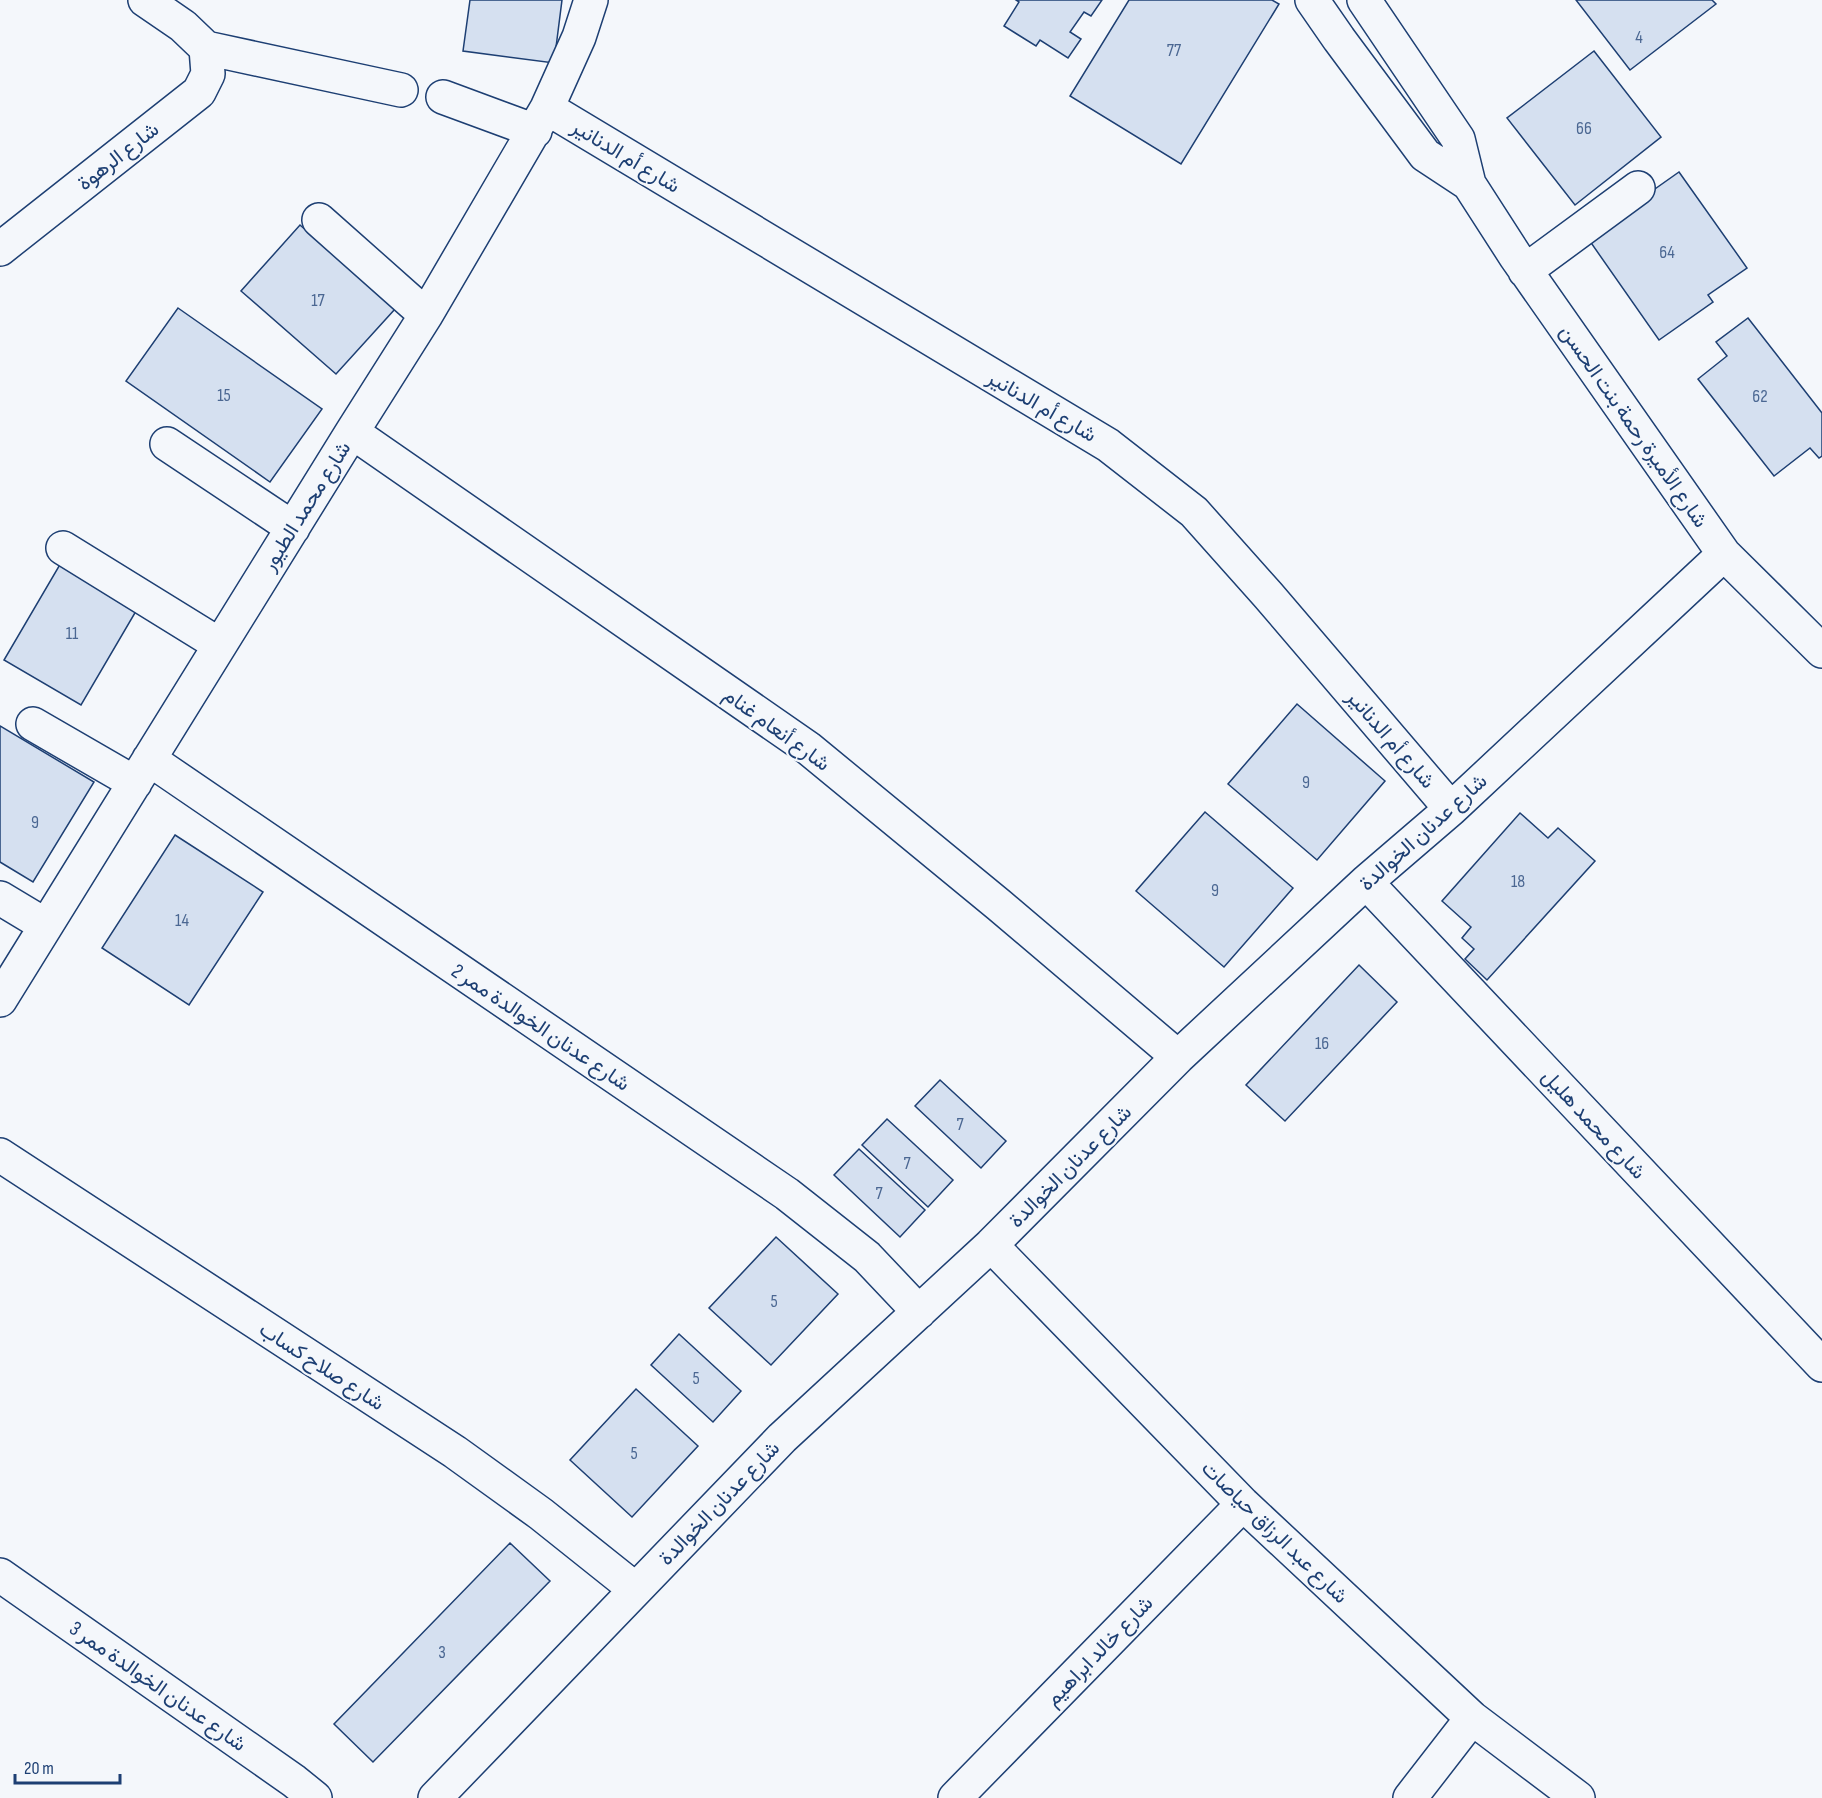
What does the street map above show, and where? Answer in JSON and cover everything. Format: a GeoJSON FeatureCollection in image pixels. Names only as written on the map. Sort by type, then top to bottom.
{"type":"FeatureCollection","features":[{"type":"Feature","properties":{"kind":"street"},"geometry":{"type":"LineString","coordinates":[[145,0],[183,26],[206,48],[401,90]]}},
{"type":"Feature","properties":{"kind":"street","name":"شارع محمد الطيور"},"geometry":{"type":"LineString","coordinates":[[0,1000],[426,315],[541,120],[579,37],[591,0]]}},
{"type":"Feature","properties":{"kind":"street","name":"شارع الأميرة رحمة بنت الحسن"},"geometry":{"type":"LineString","coordinates":[[1312,0],[1425,155],[1469,184]]}},
{"type":"Feature","properties":{"kind":"street"},"geometry":{"type":"LineString","coordinates":[[1339,39],[1372,3]]}},
{"type":"Feature","properties":{"kind":"street","name":"شارع الأميرة رحمة بنت الحسن"},"geometry":{"type":"LineString","coordinates":[[1372,3],[1458,138],[1469,184],[1526,271],[1724,554],[1822,651]]}},
{"type":"Feature","properties":{"kind":"street","name":"شارع الرهوة"},"geometry":{"type":"LineString","coordinates":[[0,249],[199,92],[208,74],[206,48]]}},
{"type":"Feature","properties":{"kind":"street","name":"شارع أم الدنانير"},"geometry":{"type":"LineString","coordinates":[[443,97],[541,120],[1108,445],[1194,512],[1451,809]]}},
{"type":"Feature","properties":{"kind":"street"},"geometry":{"type":"LineString","coordinates":[[1526,271],[1638,188]]}},
{"type":"Feature","properties":{"kind":"street"},"geometry":{"type":"LineString","coordinates":[[319,220],[426,315]]}},
{"type":"Feature","properties":{"kind":"street","name":"شارع أنعام غنام"},"geometry":{"type":"LineString","coordinates":[[352,432],[808,748],[999,905],[1178,1057]]}},
{"type":"Feature","properties":{"kind":"street"},"geometry":{"type":"LineString","coordinates":[[172,441],[296,523]]}},
{"type":"Feature","properties":{"kind":"street"},"geometry":{"type":"LineString","coordinates":[[63,548],[220,645]]}},
{"type":"Feature","properties":{"kind":"street","name":"شارع عدنان الخوالدة"},"geometry":{"type":"LineString","coordinates":[[435,1798],[782,1438],[991,1245],[1178,1057],[1366,882],[1451,809],[1724,554]]}},
{"type":"Feature","properties":{"kind":"street","name":"شارع عدنان الخوالدة ممر 2"},"geometry":{"type":"LineString","coordinates":[[33,724],[142,771],[787,1194],[867,1257],[919,1312]]}},
{"type":"Feature","properties":{"kind":"street","name":"شارع محمد هليل"},"geometry":{"type":"LineString","coordinates":[[1366,882],[1822,1365]]}},
{"type":"Feature","properties":{"kind":"street"},"geometry":{"type":"LineString","coordinates":[[0,898],[45,925]]}},
{"type":"Feature","properties":{"kind":"street","name":"شارع صلاح كساب"},"geometry":{"type":"LineString","coordinates":[[0,1155],[455,1452],[540,1514],[635,1589]]}},
{"type":"Feature","properties":{"kind":"street","name":"شارع عبد الرزاق حياصات"},"geometry":{"type":"LineString","coordinates":[[991,1245],[1243,1504],[1472,1718],[1578,1798]]}},
{"type":"Feature","properties":{"kind":"street","name":"شارع خالد ابراهيم"},"geometry":{"type":"LineString","coordinates":[[955,1798],[1243,1504]]}},
{"type":"Feature","properties":{"kind":"street","name":"شارع عدنان الخوالدة ممر 3"},"geometry":{"type":"LineString","coordinates":[[0,1575],[315,1798]]}},
{"type":"Feature","properties":{"kind":"street"},"geometry":{"type":"LineString","coordinates":[[1410,1798],[1472,1718]]}},
{"type":"Feature","properties":{"kind":"building"},"geometry":{"type":"Polygon","coordinates":[[[470,0],[562,0],[554,63],[463,51],[470,0]]]}},
{"type":"Feature","properties":{"kind":"building"},"geometry":{"type":"Polygon","coordinates":[[[1016,0],[1102,0],[1091,16],[1084,12],[1070,32],[1081,39],[1068,58],[1040,40],[1036,46],[1004,26],[1019,2],[1016,0]]]}},
{"type":"Feature","properties":{"kind":"building"},"geometry":{"type":"Polygon","coordinates":[[[1129,0],[1272,0],[1279,4],[1181,164],[1070,96],[1129,0]]]}},
{"type":"Feature","properties":{"kind":"building"},"geometry":{"type":"Polygon","coordinates":[[[1576,0],[1712,0],[1716,4],[1630,70],[1576,0]]]}},
{"type":"Feature","properties":{"kind":"building"},"geometry":{"type":"Polygon","coordinates":[[[1594,51],[1661,137],[1575,205],[1507,118],[1594,51]]]}},
{"type":"Feature","properties":{"kind":"building"},"geometry":{"type":"Polygon","coordinates":[[[1679,172],[1747,268],[1708,295],[1713,302],[1659,340],[1587,237],[1679,172]]]}},
{"type":"Feature","properties":{"kind":"building"},"geometry":{"type":"Polygon","coordinates":[[[300,225],[395,309],[336,374],[241,291],[300,225]]]}},
{"type":"Feature","properties":{"kind":"building"},"geometry":{"type":"Polygon","coordinates":[[[178,308],[322,409],[270,482],[126,381],[178,308]]]}},
{"type":"Feature","properties":{"kind":"building"},"geometry":{"type":"Polygon","coordinates":[[[1748,318],[1822,413],[1822,456],[1819,458],[1810,448],[1774,476],[1698,379],[1727,356],[1716,342],[1748,318]]]}},
{"type":"Feature","properties":{"kind":"building"},"geometry":{"type":"Polygon","coordinates":[[[62,561],[139,606],[81,705],[4,660],[62,561]]]}},
{"type":"Feature","properties":{"kind":"building"},"geometry":{"type":"Polygon","coordinates":[[[1297,704],[1385,781],[1317,860],[1228,784],[1297,704]]]}},
{"type":"Feature","properties":{"kind":"building"},"geometry":{"type":"Polygon","coordinates":[[[0,726],[94,782],[33,882],[0,862],[0,726]]]}},
{"type":"Feature","properties":{"kind":"building"},"geometry":{"type":"Polygon","coordinates":[[[1205,812],[1293,888],[1224,967],[1136,891],[1205,812]]]}},
{"type":"Feature","properties":{"kind":"building"},"geometry":{"type":"Polygon","coordinates":[[[1520,813],[1548,838],[1558,828],[1595,861],[1487,980],[1465,959],[1474,949],[1462,938],[1471,927],[1442,901],[1520,813]]]}},
{"type":"Feature","properties":{"kind":"building"},"geometry":{"type":"Polygon","coordinates":[[[175,835],[263,892],[189,1005],[102,948],[175,835]]]}},
{"type":"Feature","properties":{"kind":"building"},"geometry":{"type":"Polygon","coordinates":[[[1359,965],[1397,1002],[1285,1121],[1246,1085],[1359,965]]]}},
{"type":"Feature","properties":{"kind":"building"},"geometry":{"type":"Polygon","coordinates":[[[940,1080],[1006,1141],[981,1168],[915,1106],[940,1080]]]}},
{"type":"Feature","properties":{"kind":"building"},"geometry":{"type":"Polygon","coordinates":[[[887,1119],[953,1180],[928,1207],[862,1145],[887,1119]]]}},
{"type":"Feature","properties":{"kind":"building"},"geometry":{"type":"Polygon","coordinates":[[[859,1149],[925,1210],[900,1237],[834,1175],[859,1149]]]}},
{"type":"Feature","properties":{"kind":"building"},"geometry":{"type":"Polygon","coordinates":[[[776,1237],[838,1294],[771,1365],[709,1308],[776,1237]]]}},
{"type":"Feature","properties":{"kind":"building"},"geometry":{"type":"Polygon","coordinates":[[[679,1334],[741,1391],[713,1422],[651,1365],[679,1334]]]}},
{"type":"Feature","properties":{"kind":"building"},"geometry":{"type":"Polygon","coordinates":[[[636,1389],[698,1446],[632,1517],[570,1460],[636,1389]]]}},
{"type":"Feature","properties":{"kind":"building"},"geometry":{"type":"Polygon","coordinates":[[[510,1543],[550,1581],[373,1762],[334,1724],[510,1543]]]}}]}
